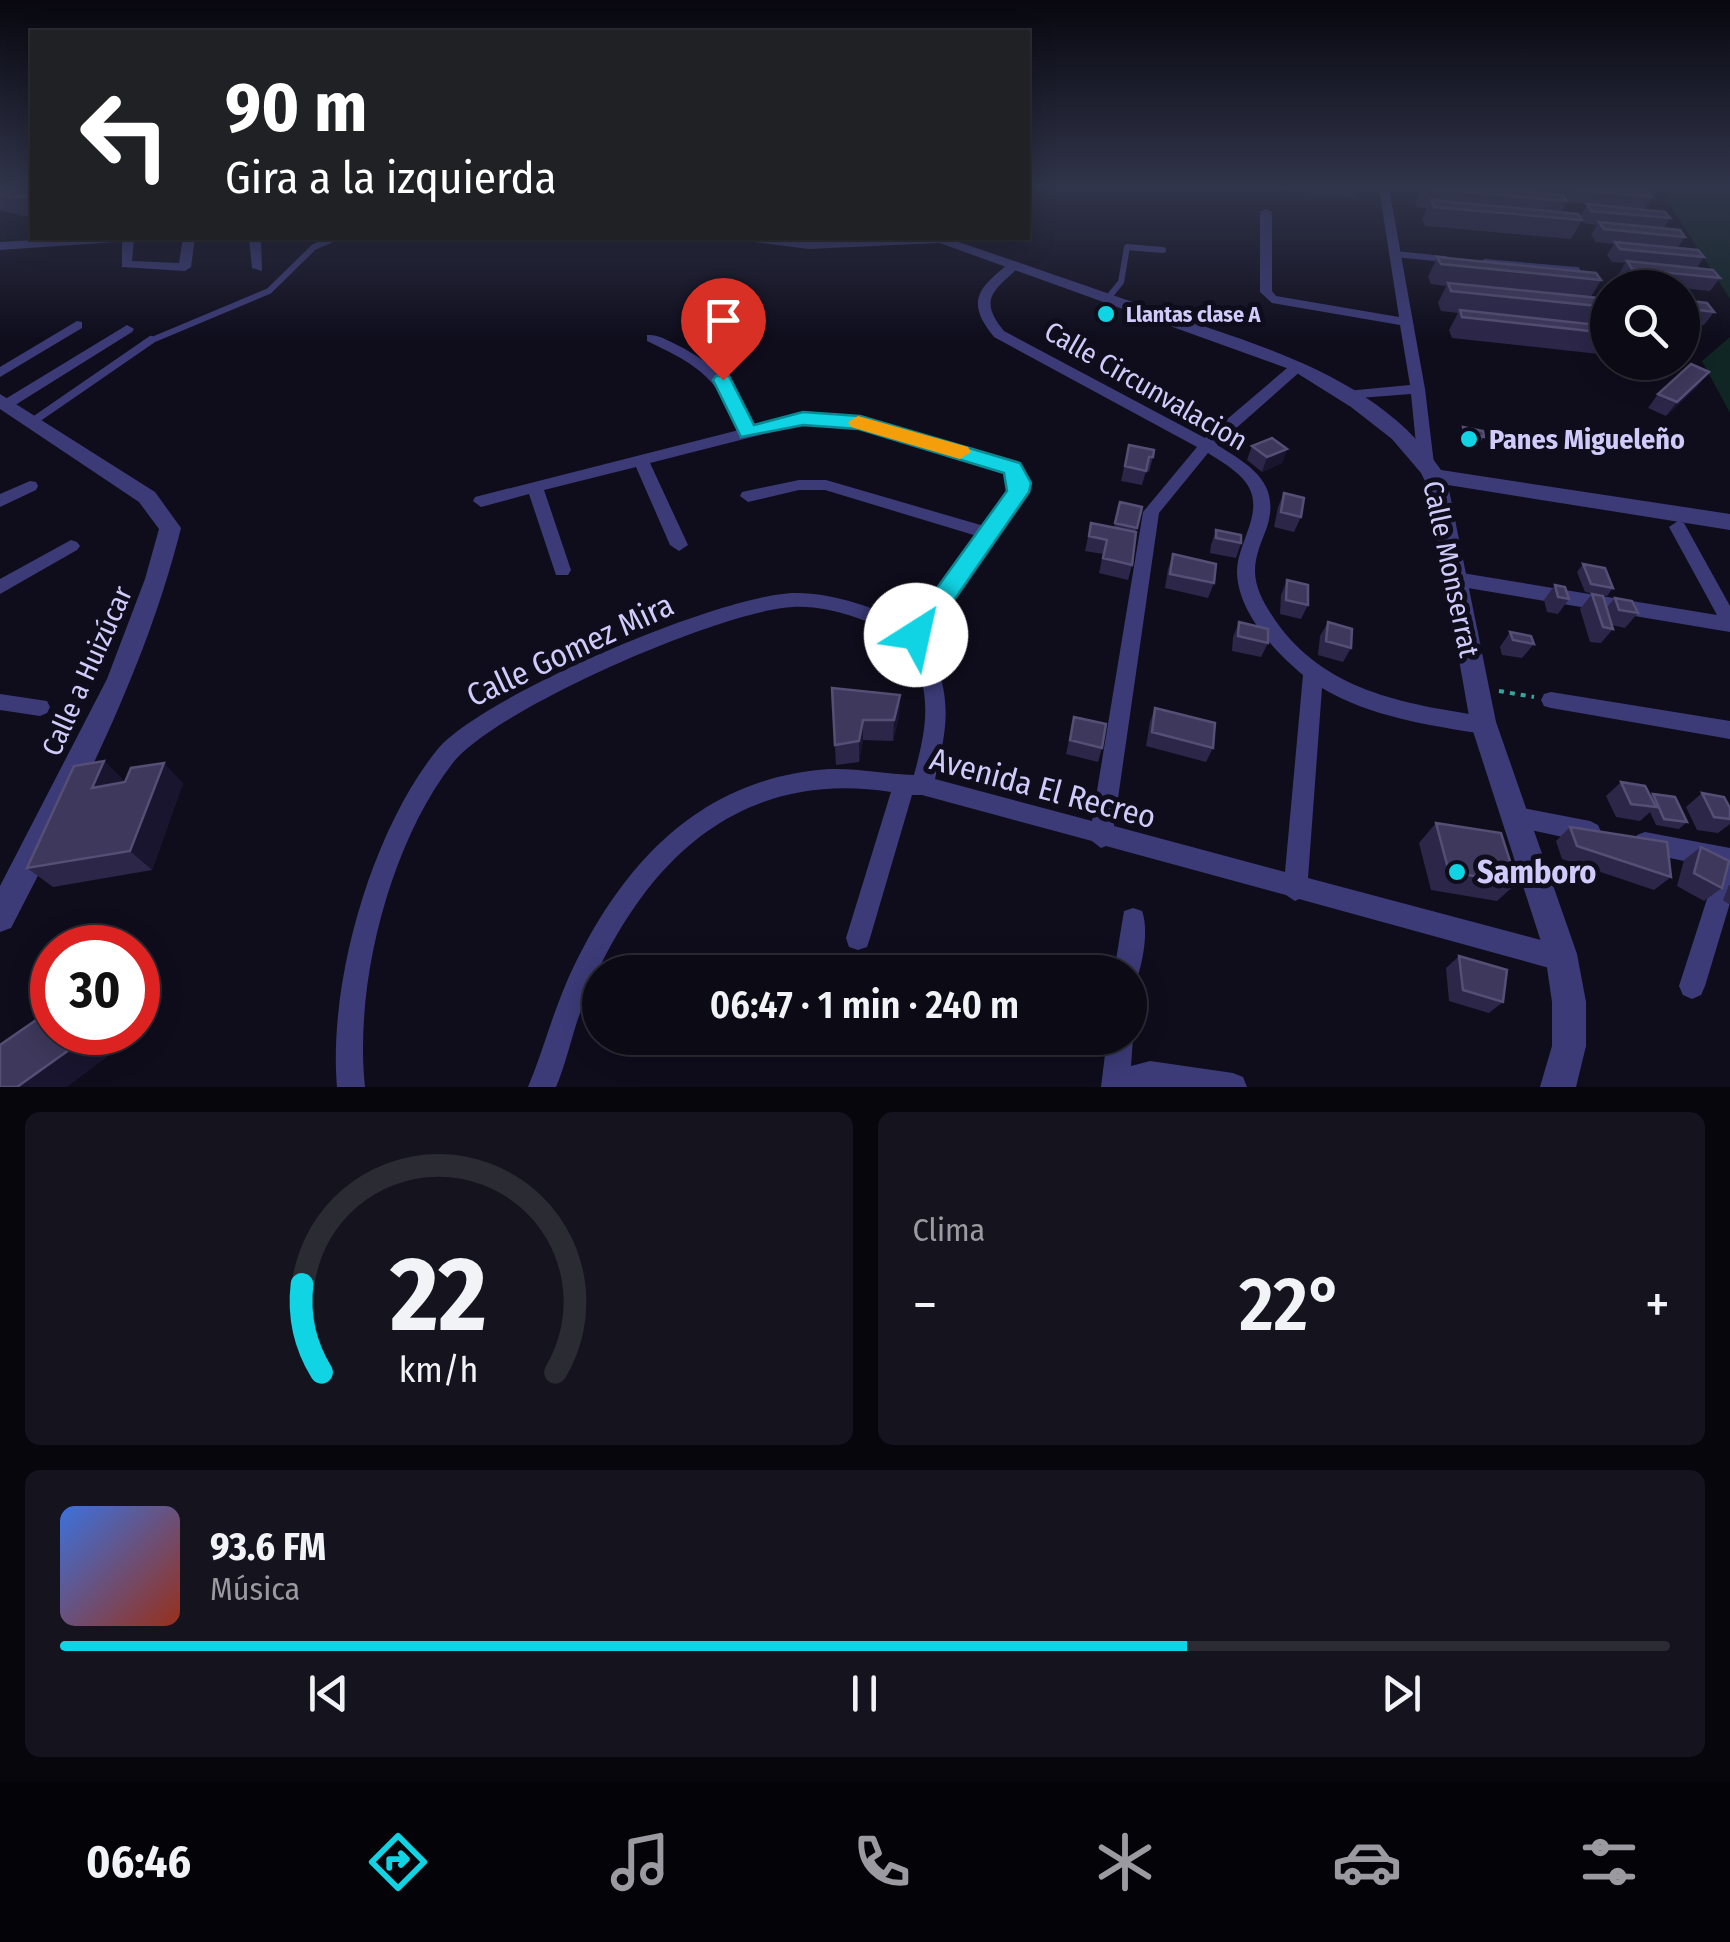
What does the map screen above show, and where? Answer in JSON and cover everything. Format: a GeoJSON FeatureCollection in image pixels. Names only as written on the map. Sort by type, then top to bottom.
{"type":"FeatureCollection","features":[{"type":"Feature","properties":{"kind":"street"},"geometry":{"type":"LineString","coordinates":[[1266,239],[1266,292],[1272,300],[1407,322]]}},
{"type":"Feature","properties":{"kind":"street"},"geometry":{"type":"LineString","coordinates":[[1393,239],[1434,477]]}},
{"type":"Feature","properties":{"kind":"street"},"geometry":{"type":"LineString","coordinates":[[0,246],[87,240]]}},
{"type":"Feature","properties":{"kind":"street"},"geometry":{"type":"LineString","coordinates":[[128,240],[126,264],[144,268],[185,267],[189,240]]}},
{"type":"Feature","properties":{"kind":"street"},"geometry":{"type":"LineString","coordinates":[[255,240],[258,268]]}},
{"type":"Feature","properties":{"kind":"street","name":"Calle Monserrat"},"geometry":{"type":"LineString","coordinates":[[942,240],[1298,366],[1346,394],[1434,477],[1474,687],[1549,910],[1560,958],[1573,1028],[1568,1064],[1558,1087]]}},
{"type":"Feature","properties":{"kind":"street","name":"Calle Circunvalacion"},"geometry":{"type":"LineString","coordinates":[[1015,265],[992,282],[981,305],[983,316],[999,334],[1206,446],[1255,481],[1264,495],[1246,570],[1253,597],[1290,655],[1313,675],[1385,708],[1484,725]]}},
{"type":"Feature","properties":{"kind":"street"},"geometry":{"type":"LineString","coordinates":[[0,374],[77,325]]}},
{"type":"Feature","properties":{"kind":"street"},"geometry":{"type":"LineString","coordinates":[[4,402],[127,329]]}},
{"type":"Feature","properties":{"kind":"street"},"geometry":{"type":"LineString","coordinates":[[652,338],[712,369],[723,380],[748,432]]}},
{"type":"Feature","properties":{"kind":"street"},"geometry":{"type":"LineString","coordinates":[[1101,837],[1152,512],[1206,446],[1298,366]]}},
{"type":"Feature","properties":{"kind":"street"},"geometry":{"type":"LineString","coordinates":[[1346,394],[1418,389]]}},
{"type":"Feature","properties":{"kind":"street","name":"Calle a Huizúcar"},"geometry":{"type":"LineString","coordinates":[[0,916],[97,731],[154,597],[170,528],[148,497],[4,402]]}},
{"type":"Feature","properties":{"kind":"street"},"geometry":{"type":"LineString","coordinates":[[481,501],[803,418],[850,421],[1013,468],[1020,483],[1018,492],[916,635],[931,670],[940,713],[858,938]]}},
{"type":"Feature","properties":{"kind":"street"},"geometry":{"type":"LineString","coordinates":[[641,460],[679,545]]}},
{"type":"Feature","properties":{"kind":"street"},"geometry":{"type":"LineString","coordinates":[[1434,477],[1730,522]]}},
{"type":"Feature","properties":{"kind":"street"},"geometry":{"type":"LineString","coordinates":[[1434,477],[1730,535]]}},
{"type":"Feature","properties":{"kind":"street"},"geometry":{"type":"LineString","coordinates":[[748,496],[799,485],[826,485],[988,533]]}},
{"type":"Feature","properties":{"kind":"street"},"geometry":{"type":"LineString","coordinates":[[0,501],[30,486]]}},
{"type":"Feature","properties":{"kind":"street"},"geometry":{"type":"LineString","coordinates":[[535,487],[562,570]]}},
{"type":"Feature","properties":{"kind":"street"},"geometry":{"type":"LineString","coordinates":[[1678,527],[1730,624]]}},
{"type":"Feature","properties":{"kind":"street"},"geometry":{"type":"LineString","coordinates":[[0,588],[71,546]]}},
{"type":"Feature","properties":{"kind":"street"},"geometry":{"type":"LineString","coordinates":[[1456,579],[1730,624]]}},
{"type":"Feature","properties":{"kind":"street","name":"Calle Gomez Mira"},"geometry":{"type":"LineString","coordinates":[[351,1087],[345,1061],[370,912],[417,796],[443,758],[475,728],[671,634],[788,600],[865,611],[916,635]]}},
{"type":"Feature","properties":{"kind":"street"},"geometry":{"type":"LineString","coordinates":[[1295,889],[1313,675]]}},
{"type":"Feature","properties":{"kind":"street"},"geometry":{"type":"LineString","coordinates":[[1552,700],[1730,730]]}},
{"type":"Feature","properties":{"kind":"street"},"geometry":{"type":"LineString","coordinates":[[0,702],[40,706]]}},
{"type":"Feature","properties":{"kind":"street","name":"Avenida El Recreo"},"geometry":{"type":"LineString","coordinates":[[542,1087],[552,1068],[572,998],[604,930],[662,851],[719,812],[775,787],[859,778],[913,786],[1560,958]]}},
{"type":"Feature","properties":{"kind":"street"},"geometry":{"type":"LineString","coordinates":[[1516,818],[1730,862],[1692,986]]}},
{"type":"Feature","properties":{"kind":"street"},"geometry":{"type":"LineString","coordinates":[[1129,955],[1132,920]]}},
{"type":"Feature","properties":{"kind":"street"},"geometry":{"type":"LineString","coordinates":[[1118,1055],[1115,1086],[1150,1075],[1233,1087]]}},
{"type":"Feature","properties":{"kind":"lane"},"geometry":{"type":"LineString","coordinates":[[32,422],[142,344],[270,291],[286,280],[306,248],[329,240]]}},
{"type":"Feature","properties":{"kind":"lane"},"geometry":{"type":"LineString","coordinates":[[1108,298],[1121,282],[1127,247],[1164,250]]}},
{"type":"Feature","properties":{"kind":"lane"},"geometry":{"type":"LineString","coordinates":[[1396,254],[1450,259]]}},
{"type":"Feature","properties":{"kind":"lane"},"geometry":{"type":"LineString","coordinates":[[1468,261],[1577,270]]}},
{"type":"Feature","properties":{"kind":"path"},"geometry":{"type":"LineString","coordinates":[[1474,687],[1552,700]]}},
{"type":"Feature","properties":{"kind":"green space"},"geometry":{"type":"Polygon","coordinates":[[[1691,239],[1730,239],[1730,299],[1691,239]]]}},
{"type":"Feature","properties":{"kind":"green space"},"geometry":{"type":"Polygon","coordinates":[[[1730,337],[1730,413],[1702,361],[1730,337]]]}},
{"type":"Feature","properties":{"kind":"building"},"geometry":{"type":"Polygon","coordinates":[[[1615,242],[1698,250],[1704,257],[1620,249],[1615,242]]]}},
{"type":"Feature","properties":{"kind":"building"},"geometry":{"type":"Polygon","coordinates":[[[1437,257],[1590,272],[1590,279],[1441,264],[1437,257]]]}},
{"type":"Feature","properties":{"kind":"building"},"geometry":{"type":"Polygon","coordinates":[[[1627,261],[1713,270],[1720,278],[1700,276],[1700,270],[1632,269],[1627,261]]]}},
{"type":"Feature","properties":{"kind":"building"},"geometry":{"type":"Polygon","coordinates":[[[1448,283],[1590,297],[1590,305],[1451,291],[1448,283]]]}},
{"type":"Feature","properties":{"kind":"building"},"geometry":{"type":"Polygon","coordinates":[[[1700,302],[1707,303],[1714,312],[1700,310],[1700,302]]]}},
{"type":"Feature","properties":{"kind":"building"},"geometry":{"type":"Polygon","coordinates":[[[1460,310],[1590,324],[1590,331],[1462,317],[1460,310]]]}},
{"type":"Feature","properties":{"kind":"building"},"geometry":{"type":"Polygon","coordinates":[[[1700,368],[1709,372],[1677,402],[1658,394],[1673,380],[1700,380],[1700,368]]]}},
{"type":"Feature","properties":{"kind":"building"},"geometry":{"type":"Polygon","coordinates":[[[1463,427],[1483,431],[1484,437],[1464,433],[1463,427]]]}},
{"type":"Feature","properties":{"kind":"building"},"geometry":{"type":"Polygon","coordinates":[[[1272,438],[1287,449],[1267,457],[1252,446],[1272,438]]]}},
{"type":"Feature","properties":{"kind":"building"},"geometry":{"type":"Polygon","coordinates":[[[1129,445],[1154,450],[1146,471],[1125,466],[1129,445]]]}},
{"type":"Feature","properties":{"kind":"building"},"geometry":{"type":"Polygon","coordinates":[[[1284,493],[1304,498],[1301,517],[1281,512],[1284,493]]]}},
{"type":"Feature","properties":{"kind":"building"},"geometry":{"type":"Polygon","coordinates":[[[1120,502],[1142,507],[1137,528],[1115,523],[1120,502]]]}},
{"type":"Feature","properties":{"kind":"building"},"geometry":{"type":"Polygon","coordinates":[[[1091,523],[1136,532],[1132,565],[1103,558],[1107,540],[1089,536],[1091,523]]]}},
{"type":"Feature","properties":{"kind":"building"},"geometry":{"type":"Polygon","coordinates":[[[1216,530],[1241,535],[1241,543],[1216,538],[1216,530]]]}},
{"type":"Feature","properties":{"kind":"building"},"geometry":{"type":"Polygon","coordinates":[[[1173,554],[1216,564],[1214,583],[1170,574],[1173,554]]]}},
{"type":"Feature","properties":{"kind":"building"},"geometry":{"type":"Polygon","coordinates":[[[1583,564],[1605,568],[1613,588],[1591,584],[1583,564]]]}},
{"type":"Feature","properties":{"kind":"building"},"geometry":{"type":"Polygon","coordinates":[[[1287,580],[1308,585],[1308,605],[1286,600],[1287,580]]]}},
{"type":"Feature","properties":{"kind":"building"},"geometry":{"type":"Polygon","coordinates":[[[1555,585],[1565,587],[1569,599],[1558,597],[1555,585]]]}},
{"type":"Feature","properties":{"kind":"building"},"geometry":{"type":"Polygon","coordinates":[[[1592,594],[1603,596],[1613,629],[1603,627],[1592,594]]]}},
{"type":"Feature","properties":{"kind":"building"},"geometry":{"type":"Polygon","coordinates":[[[1615,598],[1632,601],[1638,613],[1619,610],[1615,598]]]}},
{"type":"Feature","properties":{"kind":"building"},"geometry":{"type":"Polygon","coordinates":[[[1239,622],[1268,629],[1268,643],[1238,636],[1239,622]]]}},
{"type":"Feature","properties":{"kind":"building"},"geometry":{"type":"Polygon","coordinates":[[[1328,622],[1352,629],[1351,648],[1326,641],[1328,622]]]}},
{"type":"Feature","properties":{"kind":"building"},"geometry":{"type":"Polygon","coordinates":[[[1510,632],[1531,636],[1534,644],[1513,640],[1510,632]]]}},
{"type":"Feature","properties":{"kind":"building"},"geometry":{"type":"Polygon","coordinates":[[[832,688],[900,695],[894,720],[863,720],[859,741],[835,745],[832,688]]]}},
{"type":"Feature","properties":{"kind":"building"},"geometry":{"type":"Polygon","coordinates":[[[1155,708],[1215,723],[1213,748],[1152,732],[1155,708]]]}},
{"type":"Feature","properties":{"kind":"building"},"geometry":{"type":"Polygon","coordinates":[[[1074,717],[1106,724],[1102,748],[1070,740],[1074,717]]]}},
{"type":"Feature","properties":{"kind":"building"},"geometry":{"type":"Polygon","coordinates":[[[104,761],[92,788],[125,782],[131,768],[164,763],[130,851],[27,868],[74,766],[104,761]]]}},
{"type":"Feature","properties":{"kind":"building"},"geometry":{"type":"Polygon","coordinates":[[[1621,782],[1645,786],[1656,807],[1631,804],[1621,782]]]}},
{"type":"Feature","properties":{"kind":"building"},"geometry":{"type":"Polygon","coordinates":[[[1702,793],[1724,797],[1730,819],[1714,817],[1702,793]]]}},
{"type":"Feature","properties":{"kind":"building"},"geometry":{"type":"Polygon","coordinates":[[[1653,794],[1675,797],[1687,822],[1664,819],[1653,794]]]}},
{"type":"Feature","properties":{"kind":"building"},"geometry":{"type":"Polygon","coordinates":[[[1436,823],[1501,833],[1517,883],[1449,872],[1436,823]]]}},
{"type":"Feature","properties":{"kind":"building"},"geometry":{"type":"Polygon","coordinates":[[[1570,827],[1667,842],[1671,877],[1577,846],[1570,827]]]}},
{"type":"Feature","properties":{"kind":"building"},"geometry":{"type":"Polygon","coordinates":[[[1701,847],[1729,861],[1722,888],[1694,873],[1701,847]]]}},
{"type":"Feature","properties":{"kind":"building"},"geometry":{"type":"Polygon","coordinates":[[[1459,956],[1507,970],[1503,1002],[1463,990],[1459,956]]]}},
{"type":"Feature","properties":{"kind":"building"},"geometry":{"type":"Polygon","coordinates":[[[30,1024],[30,1055],[62,1055],[17,1087],[0,1087],[0,1045],[30,1024]]]}},
{"type":"Feature","properties":{"kind":"slow traffic"},"geometry":{"type":"LineString","coordinates":[[858,422],[960,452]]}},
{"type":"Feature","properties":{"kind":"place","name":"Llantas clase A"},"geometry":{"type":"Point","coordinates":[1106,314]}},
{"type":"Feature","properties":{"kind":"place","name":"Panes Migueleño"},"geometry":{"type":"Point","coordinates":[1469,439]}},
{"type":"Feature","properties":{"kind":"place","name":"Samboro"},"geometry":{"type":"Point","coordinates":[1457,872]}},
{"type":"Feature","properties":{"kind":"route"},"geometry":{"type":"LineString","coordinates":[[723,380],[748,432],[803,418],[860,422],[1013,468],[1020,483],[1018,492],[916,635]]}}]}
